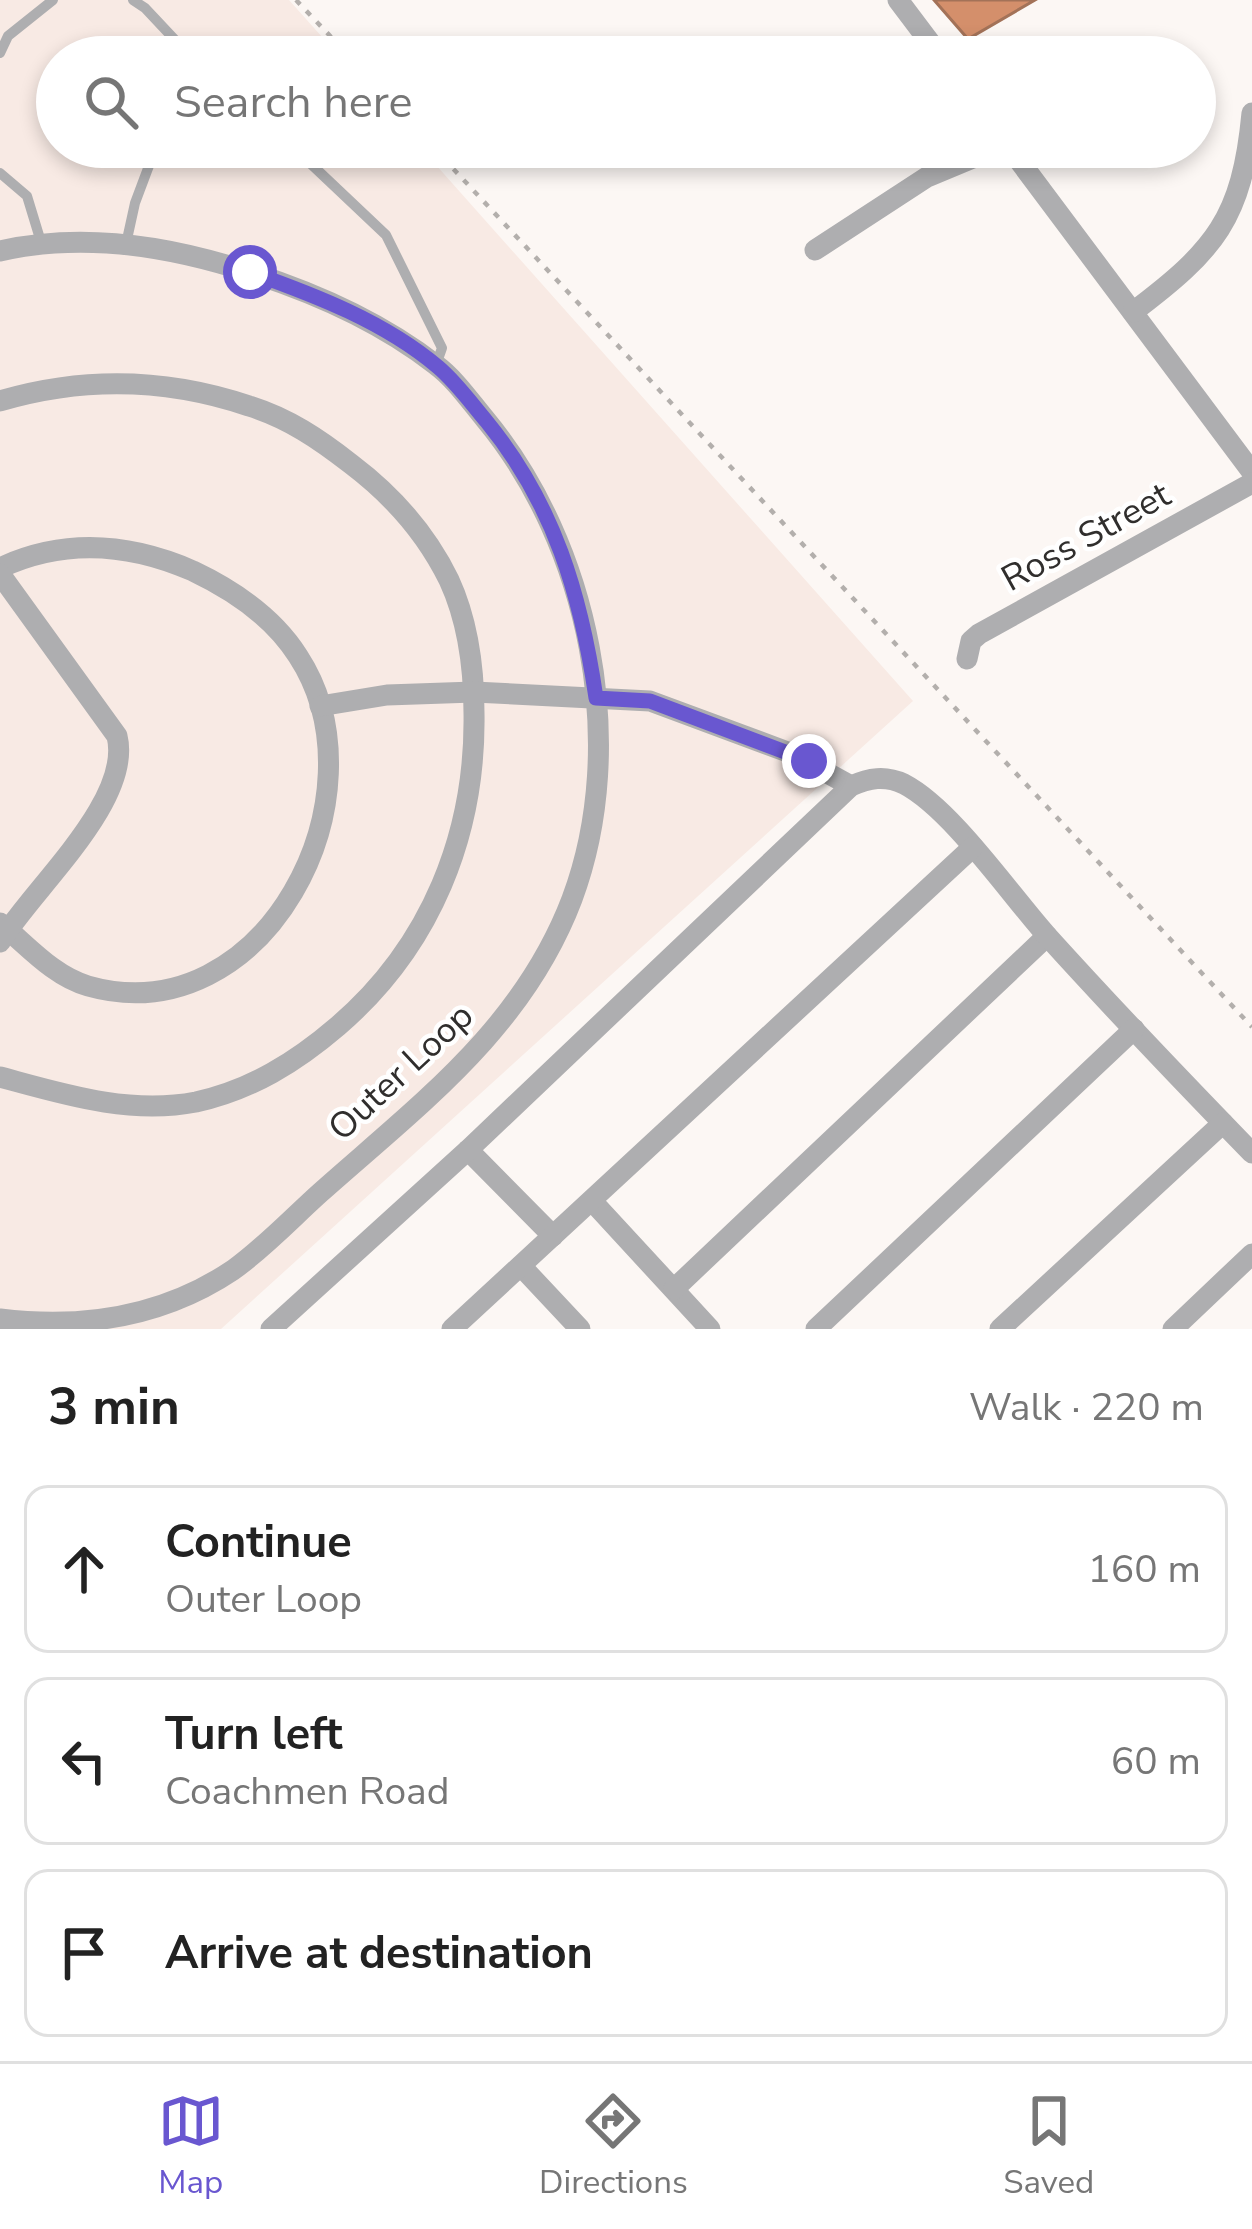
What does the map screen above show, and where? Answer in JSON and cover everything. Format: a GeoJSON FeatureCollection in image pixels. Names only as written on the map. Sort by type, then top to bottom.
{"type":"FeatureCollection","features":[{"type":"Feature","properties":{"kind":"street"},"geometry":{"type":"LineString","coordinates":[[898,0],[925,36]]}},
{"type":"Feature","properties":{"kind":"street"},"geometry":{"type":"LineString","coordinates":[[1133,312],[1200,257],[1231,214],[1245,166],[1252,113]]}},
{"type":"Feature","properties":{"kind":"street"},"geometry":{"type":"LineString","coordinates":[[815,250],[927,177],[949,168]]}},
{"type":"Feature","properties":{"kind":"street"},"geometry":{"type":"LineString","coordinates":[[1025,168],[1252,472]]}},
{"type":"Feature","properties":{"kind":"street","name":"Outer Loop"},"geometry":{"type":"LineString","coordinates":[[0,251],[41,242],[126,244],[199,256],[346,310],[436,365],[501,439],[549,514],[576,590],[596,698],[594,798],[572,898],[538,970],[483,1046],[235,1268],[189,1295],[106,1324],[69,1327],[0,1319]]}},
{"type":"Feature","properties":{"kind":"street"},"geometry":{"type":"LineString","coordinates":[[0,401],[74,385],[167,385],[261,410],[307,431],[397,503],[435,555],[464,618],[474,692],[470,797],[432,911],[392,970],[318,1043],[281,1070],[240,1089],[193,1102],[104,1103],[0,1077]]}},
{"type":"Feature","properties":{"kind":"street","name":"Ross Street"},"geometry":{"type":"LineString","coordinates":[[968,659],[971,641],[979,634],[1252,483]]}},
{"type":"Feature","properties":{"kind":"street"},"geometry":{"type":"LineString","coordinates":[[89,546],[134,551],[180,566],[227,590],[269,622],[298,656],[320,706],[328,755],[319,839],[298,889],[273,922],[241,952],[192,980],[145,993],[85,985],[3,932],[100,808],[118,770],[121,751],[118,736],[0,571],[59,548],[89,546]]}},
{"type":"Feature","properties":{"kind":"street"},"geometry":{"type":"LineString","coordinates":[[320,706],[387,695],[474,692],[650,701],[793,754],[851,786]]}},
{"type":"Feature","properties":{"kind":"street"},"geometry":{"type":"LineString","coordinates":[[271,1329],[468,1150],[851,786],[878,777],[907,785],[973,848],[1047,936],[1252,1154]]}},
{"type":"Feature","properties":{"kind":"street"},"geometry":{"type":"LineString","coordinates":[[452,1329],[973,848]]}},
{"type":"Feature","properties":{"kind":"street"},"geometry":{"type":"LineString","coordinates":[[674,1289],[1047,936]]}},
{"type":"Feature","properties":{"kind":"street"},"geometry":{"type":"LineString","coordinates":[[816,1329],[1134,1029]]}},
{"type":"Feature","properties":{"kind":"street"},"geometry":{"type":"LineString","coordinates":[[1000,1329],[1223,1124]]}},
{"type":"Feature","properties":{"kind":"street"},"geometry":{"type":"LineString","coordinates":[[468,1150],[553,1236]]}},
{"type":"Feature","properties":{"kind":"street"},"geometry":{"type":"LineString","coordinates":[[592,1201],[710,1329]]}},
{"type":"Feature","properties":{"kind":"street"},"geometry":{"type":"LineString","coordinates":[[1173,1329],[1252,1254]]}},
{"type":"Feature","properties":{"kind":"street"},"geometry":{"type":"LineString","coordinates":[[521,1266],[580,1329]]}},
{"type":"Feature","properties":{"kind":"lane"},"geometry":{"type":"LineString","coordinates":[[0,52],[8,37],[53,0]]}},
{"type":"Feature","properties":{"kind":"lane"},"geometry":{"type":"LineString","coordinates":[[133,0],[172,36]]}},
{"type":"Feature","properties":{"kind":"lane"},"geometry":{"type":"LineString","coordinates":[[126,244],[148,168]]}},
{"type":"Feature","properties":{"kind":"lane"},"geometry":{"type":"LineString","coordinates":[[315,168],[386,235],[442,348],[436,365]]}},
{"type":"Feature","properties":{"kind":"lane"},"geometry":{"type":"LineString","coordinates":[[0,173],[27,196],[41,242]]}},
{"type":"Feature","properties":{"kind":"path"},"geometry":{"type":"LineString","coordinates":[[296,0],[330,36]]}},
{"type":"Feature","properties":{"kind":"path"},"geometry":{"type":"LineString","coordinates":[[453,168],[1252,1028]]}},
{"type":"Feature","properties":{"kind":"shaded area"},"geometry":{"type":"Polygon","coordinates":[[[0,0],[289,0],[321,36],[36,36],[36,168],[439,168],[913,701],[221,1329],[0,1329],[0,0]]]}},
{"type":"Feature","properties":{"kind":"shaded area"},"geometry":{"type":"Polygon","coordinates":[[[934,0],[1035,0],[973,36],[965,36],[934,0]]]}},
{"type":"Feature","properties":{"kind":"route"},"geometry":{"type":"LineString","coordinates":[[250,272],[346,310],[436,365],[501,439],[534,487],[559,539],[576,590],[596,698],[650,701],[809,761]]}}]}
